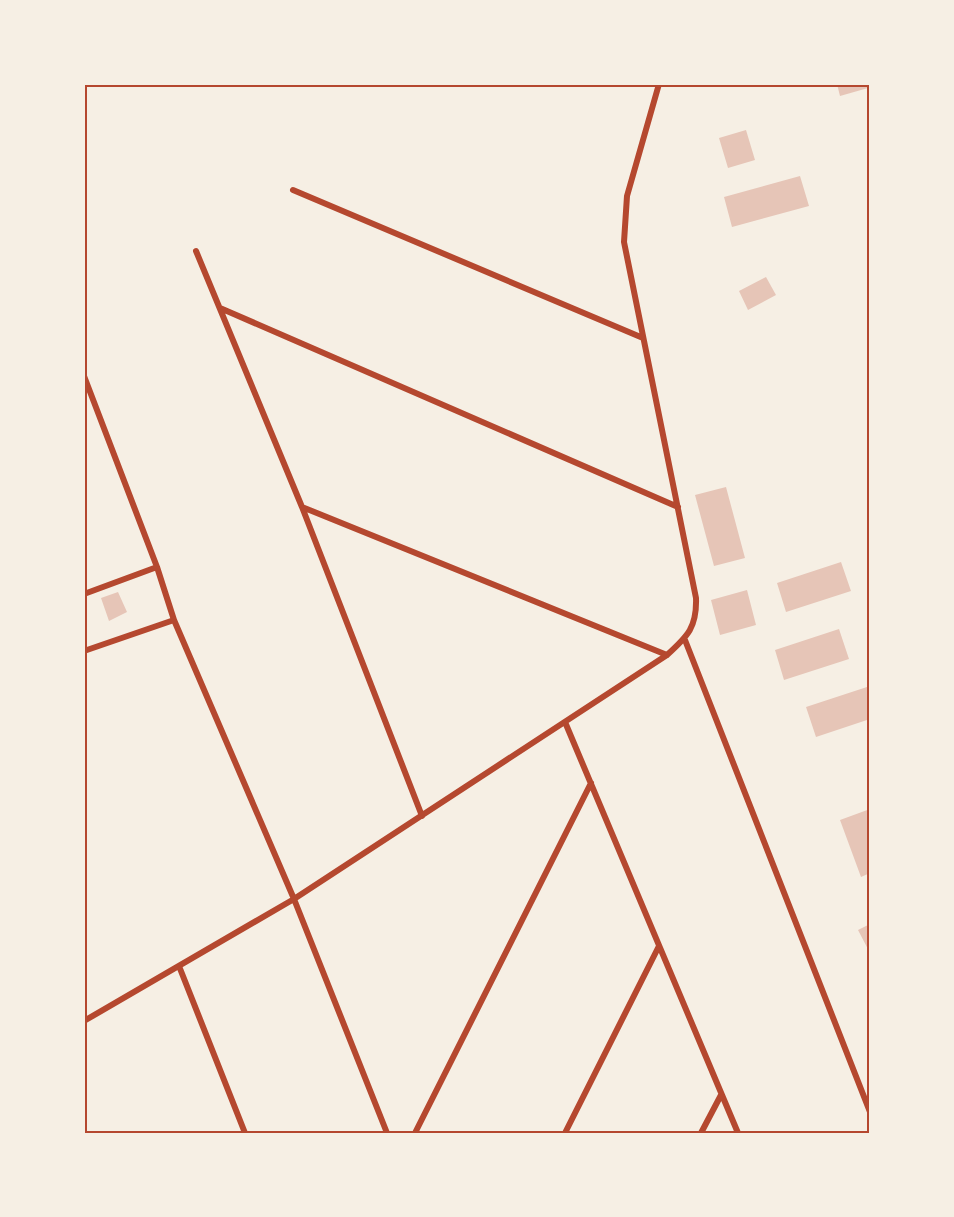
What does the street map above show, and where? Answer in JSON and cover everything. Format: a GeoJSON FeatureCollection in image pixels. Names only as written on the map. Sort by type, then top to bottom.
{"type":"FeatureCollection","features":[{"type":"Feature","properties":{"kind":"street"},"geometry":{"type":"LineString","coordinates":[[84,1021],[294,899],[667,655],[685,640],[697,618],[696,598],[624,242],[627,196],[659,84]]}},
{"type":"Feature","properties":{"kind":"street"},"geometry":{"type":"LineString","coordinates":[[293,190],[643,338]]}},
{"type":"Feature","properties":{"kind":"street"},"geometry":{"type":"LineString","coordinates":[[196,250],[302,507],[422,816]]}},
{"type":"Feature","properties":{"kind":"street"},"geometry":{"type":"LineString","coordinates":[[220,308],[678,507]]}},
{"type":"Feature","properties":{"kind":"street"},"geometry":{"type":"LineString","coordinates":[[84,376],[157,567],[174,620],[294,899],[387,1133]]}},
{"type":"Feature","properties":{"kind":"street"},"geometry":{"type":"LineString","coordinates":[[302,507],[667,655]]}},
{"type":"Feature","properties":{"kind":"street"},"geometry":{"type":"LineString","coordinates":[[84,594],[157,567]]}},
{"type":"Feature","properties":{"kind":"street"},"geometry":{"type":"LineString","coordinates":[[84,651],[174,620]]}},
{"type":"Feature","properties":{"kind":"street"},"geometry":{"type":"LineString","coordinates":[[685,640],[870,1112]]}},
{"type":"Feature","properties":{"kind":"street"},"geometry":{"type":"LineString","coordinates":[[565,722],[738,1133]]}},
{"type":"Feature","properties":{"kind":"street"},"geometry":{"type":"LineString","coordinates":[[415,1133],[591,783]]}},
{"type":"Feature","properties":{"kind":"street"},"geometry":{"type":"LineString","coordinates":[[565,1133],[659,946]]}},
{"type":"Feature","properties":{"kind":"street"},"geometry":{"type":"LineString","coordinates":[[179,966],[245,1133]]}},
{"type":"Feature","properties":{"kind":"street"},"geometry":{"type":"LineString","coordinates":[[701,1133],[721,1095]]}},
{"type":"Feature","properties":{"kind":"building"},"geometry":{"type":"Polygon","coordinates":[[[837,84],[866,84],[868,88],[840,96],[837,84]]]}},
{"type":"Feature","properties":{"kind":"building"},"geometry":{"type":"Polygon","coordinates":[[[746,130],[755,160],[728,168],[719,138],[746,130]]]}},
{"type":"Feature","properties":{"kind":"building"},"geometry":{"type":"Polygon","coordinates":[[[800,176],[809,206],[732,227],[724,197],[800,176]]]}},
{"type":"Feature","properties":{"kind":"building"},"geometry":{"type":"Polygon","coordinates":[[[766,277],[776,295],[748,310],[739,291],[766,277]]]}},
{"type":"Feature","properties":{"kind":"building"},"geometry":{"type":"Polygon","coordinates":[[[726,487],[745,558],[714,566],[695,495],[726,487]]]}},
{"type":"Feature","properties":{"kind":"building"},"geometry":{"type":"Polygon","coordinates":[[[841,562],[851,591],[786,612],[777,583],[841,562]]]}},
{"type":"Feature","properties":{"kind":"building"},"geometry":{"type":"Polygon","coordinates":[[[747,590],[756,625],[720,635],[711,600],[747,590]]]}},
{"type":"Feature","properties":{"kind":"building"},"geometry":{"type":"Polygon","coordinates":[[[118,592],[127,612],[109,621],[101,598],[118,592]]]}},
{"type":"Feature","properties":{"kind":"building"},"geometry":{"type":"Polygon","coordinates":[[[839,629],[849,659],[784,680],[775,650],[839,629]]]}},
{"type":"Feature","properties":{"kind":"building"},"geometry":{"type":"Polygon","coordinates":[[[870,686],[870,719],[816,737],[806,707],[870,686]]]}},
{"type":"Feature","properties":{"kind":"building"},"geometry":{"type":"Polygon","coordinates":[[[870,809],[870,873],[861,877],[840,820],[870,809]]]}},
{"type":"Feature","properties":{"kind":"building"},"geometry":{"type":"Polygon","coordinates":[[[870,924],[870,953],[858,930],[870,924]]]}}]}
